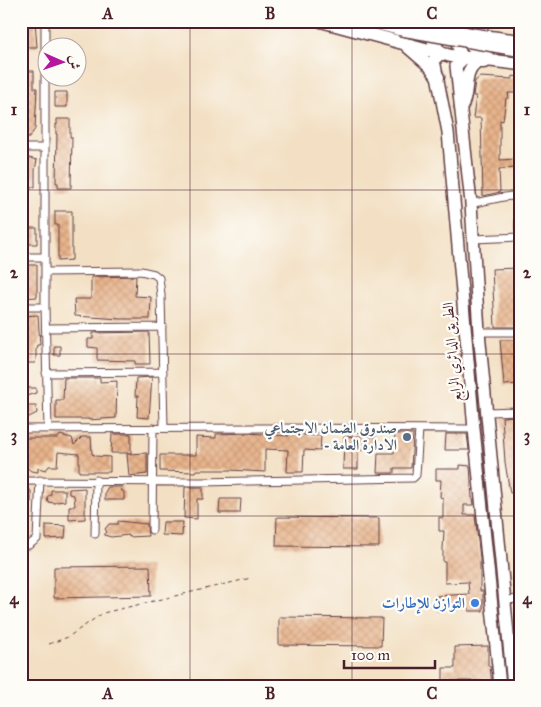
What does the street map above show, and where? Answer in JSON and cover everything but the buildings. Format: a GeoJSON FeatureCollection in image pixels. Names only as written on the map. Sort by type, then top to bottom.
{"type":"FeatureCollection","features":[{"type":"Feature","properties":{"kind":"highway"},"geometry":{"type":"LineString","coordinates":[[322,21],[441,54],[520,64]]}},
{"type":"Feature","properties":{"kind":"highway"},"geometry":{"type":"LineString","coordinates":[[369,21],[520,41]]}},
{"type":"Feature","properties":{"kind":"highway"},"geometry":{"type":"LineString","coordinates":[[422,21],[416,33],[406,38],[406,44],[430,66],[438,77]]}},
{"type":"Feature","properties":{"kind":"highway"},"geometry":{"type":"LineString","coordinates":[[474,21],[468,31],[469,41],[478,53],[494,62]]}},
{"type":"Feature","properties":{"kind":"highway"},"geometry":{"type":"LineString","coordinates":[[404,25],[520,50]]}},
{"type":"Feature","properties":{"kind":"highway"},"geometry":{"type":"LineString","coordinates":[[461,107],[465,97],[468,72],[471,66],[477,62],[494,62]]}},
{"type":"Feature","properties":{"kind":"main road","name":"الطريق الدائري الرابع"},"geometry":{"type":"LineString","coordinates":[[436,21],[432,41],[441,54],[434,60],[448,129],[474,429],[500,686]]}},
{"type":"Feature","properties":{"kind":"main road","name":"الطريق الدائري الرابع"},"geometry":{"type":"LineString","coordinates":[[458,21],[456,42],[463,58],[456,66],[471,203],[480,332],[513,686]]}},
{"type":"Feature","properties":{"kind":"main road"},"geometry":{"type":"LineString","coordinates":[[448,129],[463,128]]}},
{"type":"Feature","properties":{"kind":"main road"},"geometry":{"type":"LineString","coordinates":[[496,640],[503,644],[509,640]]}},
{"type":"Feature","properties":{"kind":"street"},"geometry":{"type":"LineString","coordinates":[[45,21],[45,307],[48,429]]}},
{"type":"Feature","properties":{"kind":"street"},"geometry":{"type":"LineString","coordinates":[[21,148],[44,148]]}},
{"type":"Feature","properties":{"kind":"street"},"geometry":{"type":"LineString","coordinates":[[471,203],[485,202],[501,197],[518,196]]}},
{"type":"Feature","properties":{"kind":"street"},"geometry":{"type":"LineString","coordinates":[[473,239],[520,237]]}},
{"type":"Feature","properties":{"kind":"street"},"geometry":{"type":"LineString","coordinates":[[21,257],[45,257]]}},
{"type":"Feature","properties":{"kind":"street"},"geometry":{"type":"LineString","coordinates":[[45,272],[141,271],[154,274],[158,278],[161,285],[164,428]]}},
{"type":"Feature","properties":{"kind":"street"},"geometry":{"type":"LineString","coordinates":[[21,307],[45,307]]}},
{"type":"Feature","properties":{"kind":"street"},"geometry":{"type":"LineString","coordinates":[[46,328],[162,327]]}},
{"type":"Feature","properties":{"kind":"street"},"geometry":{"type":"LineString","coordinates":[[480,332],[520,332]]}},
{"type":"Feature","properties":{"kind":"street"},"geometry":{"type":"LineString","coordinates":[[46,373],[163,372]]}},
{"type":"Feature","properties":{"kind":"street"},"geometry":{"type":"LineString","coordinates":[[488,412],[520,411]]}},
{"type":"Feature","properties":{"kind":"street"},"geometry":{"type":"LineString","coordinates":[[152,428],[152,530]]}},
{"type":"Feature","properties":{"kind":"street"},"geometry":{"type":"LineString","coordinates":[[21,429],[474,429]]}},
{"type":"Feature","properties":{"kind":"street"},"geometry":{"type":"LineString","coordinates":[[21,481],[96,480],[153,482],[413,478],[416,475],[419,429]]}},
{"type":"Feature","properties":{"kind":"street"},"geometry":{"type":"LineString","coordinates":[[21,545],[29,545],[37,538],[40,480]]}},
{"type":"Feature","properties":{"kind":"street"},"geometry":{"type":"LineString","coordinates":[[95,534],[96,480]]}},
{"type":"Feature","properties":{"kind":"street"},"geometry":{"type":"LineString","coordinates":[[505,600],[520,599]]}},
{"type":"Feature","properties":{"kind":"path"},"geometry":{"type":"LineString","coordinates":[[49,644],[68,638],[104,613],[251,578]]}},
{"type":"Feature","properties":{"kind":"place","name":"صندوق الضمان الاجتماعي - الادارة العامة"},"geometry":{"type":"Point","coordinates":[407,437]}},
{"type":"Feature","properties":{"kind":"place","name":"التوازن للإطارات"},"geometry":{"type":"Point","coordinates":[475,603]}}]}
